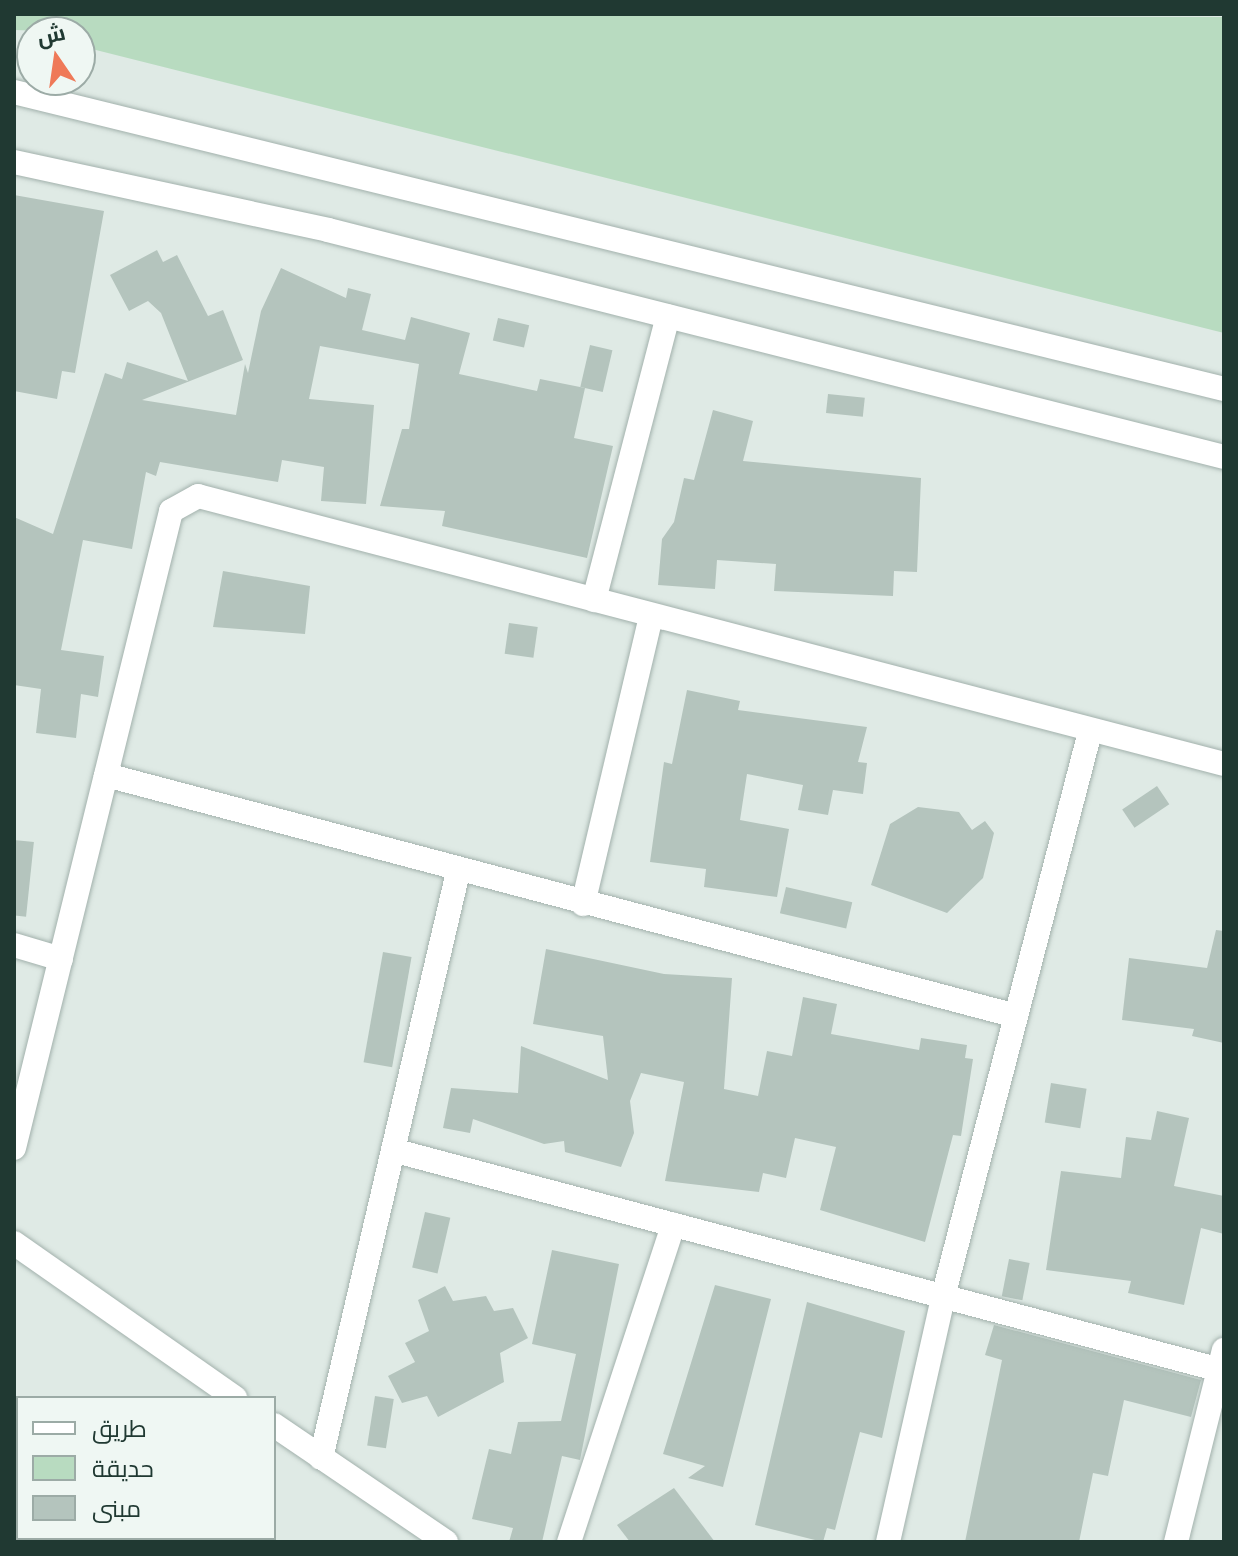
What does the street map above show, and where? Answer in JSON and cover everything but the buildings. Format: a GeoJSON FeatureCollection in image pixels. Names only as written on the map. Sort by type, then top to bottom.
{"type":"FeatureCollection","features":[{"type":"Feature","properties":{"kind":"street"},"geometry":{"type":"LineString","coordinates":[[14,92],[1224,389]]}},
{"type":"Feature","properties":{"kind":"street"},"geometry":{"type":"LineString","coordinates":[[14,162],[668,316],[1224,457]]}},
{"type":"Feature","properties":{"kind":"street"},"geometry":{"type":"LineString","coordinates":[[594,600],[668,316]]}},
{"type":"Feature","properties":{"kind":"street"},"geometry":{"type":"LineString","coordinates":[[14,1148],[171,511],[198,496],[1090,732],[1224,764]]}},
{"type":"Feature","properties":{"kind":"street"},"geometry":{"type":"LineString","coordinates":[[583,904],[651,616]]}},
{"type":"Feature","properties":{"kind":"street"},"geometry":{"type":"LineString","coordinates":[[888,1542],[943,1297],[1090,732]]}},
{"type":"Feature","properties":{"kind":"street"},"geometry":{"type":"LineString","coordinates":[[106,775],[458,872],[1016,1016]]}},
{"type":"Feature","properties":{"kind":"street"},"geometry":{"type":"LineString","coordinates":[[321,1458],[396,1151],[458,872]]}},
{"type":"Feature","properties":{"kind":"street"},"geometry":{"type":"LineString","coordinates":[[14,945],[61,959]]}},
{"type":"Feature","properties":{"kind":"street"},"geometry":{"type":"LineString","coordinates":[[396,1151],[943,1297],[1222,1364],[1176,1542]]}},
{"type":"Feature","properties":{"kind":"street"},"geometry":{"type":"LineString","coordinates":[[569,1542],[673,1225]]}},
{"type":"Feature","properties":{"kind":"street"},"geometry":{"type":"LineString","coordinates":[[14,1243],[232,1396]]}},
{"type":"Feature","properties":{"kind":"street"},"geometry":{"type":"LineString","coordinates":[[276,1426],[446,1542]]}},
{"type":"Feature","properties":{"kind":"green space"},"geometry":{"type":"Polygon","coordinates":[[[14,14],[1224,17],[1224,333],[96,50],[96,16],[16,16],[14,30],[14,14]]]}}]}
